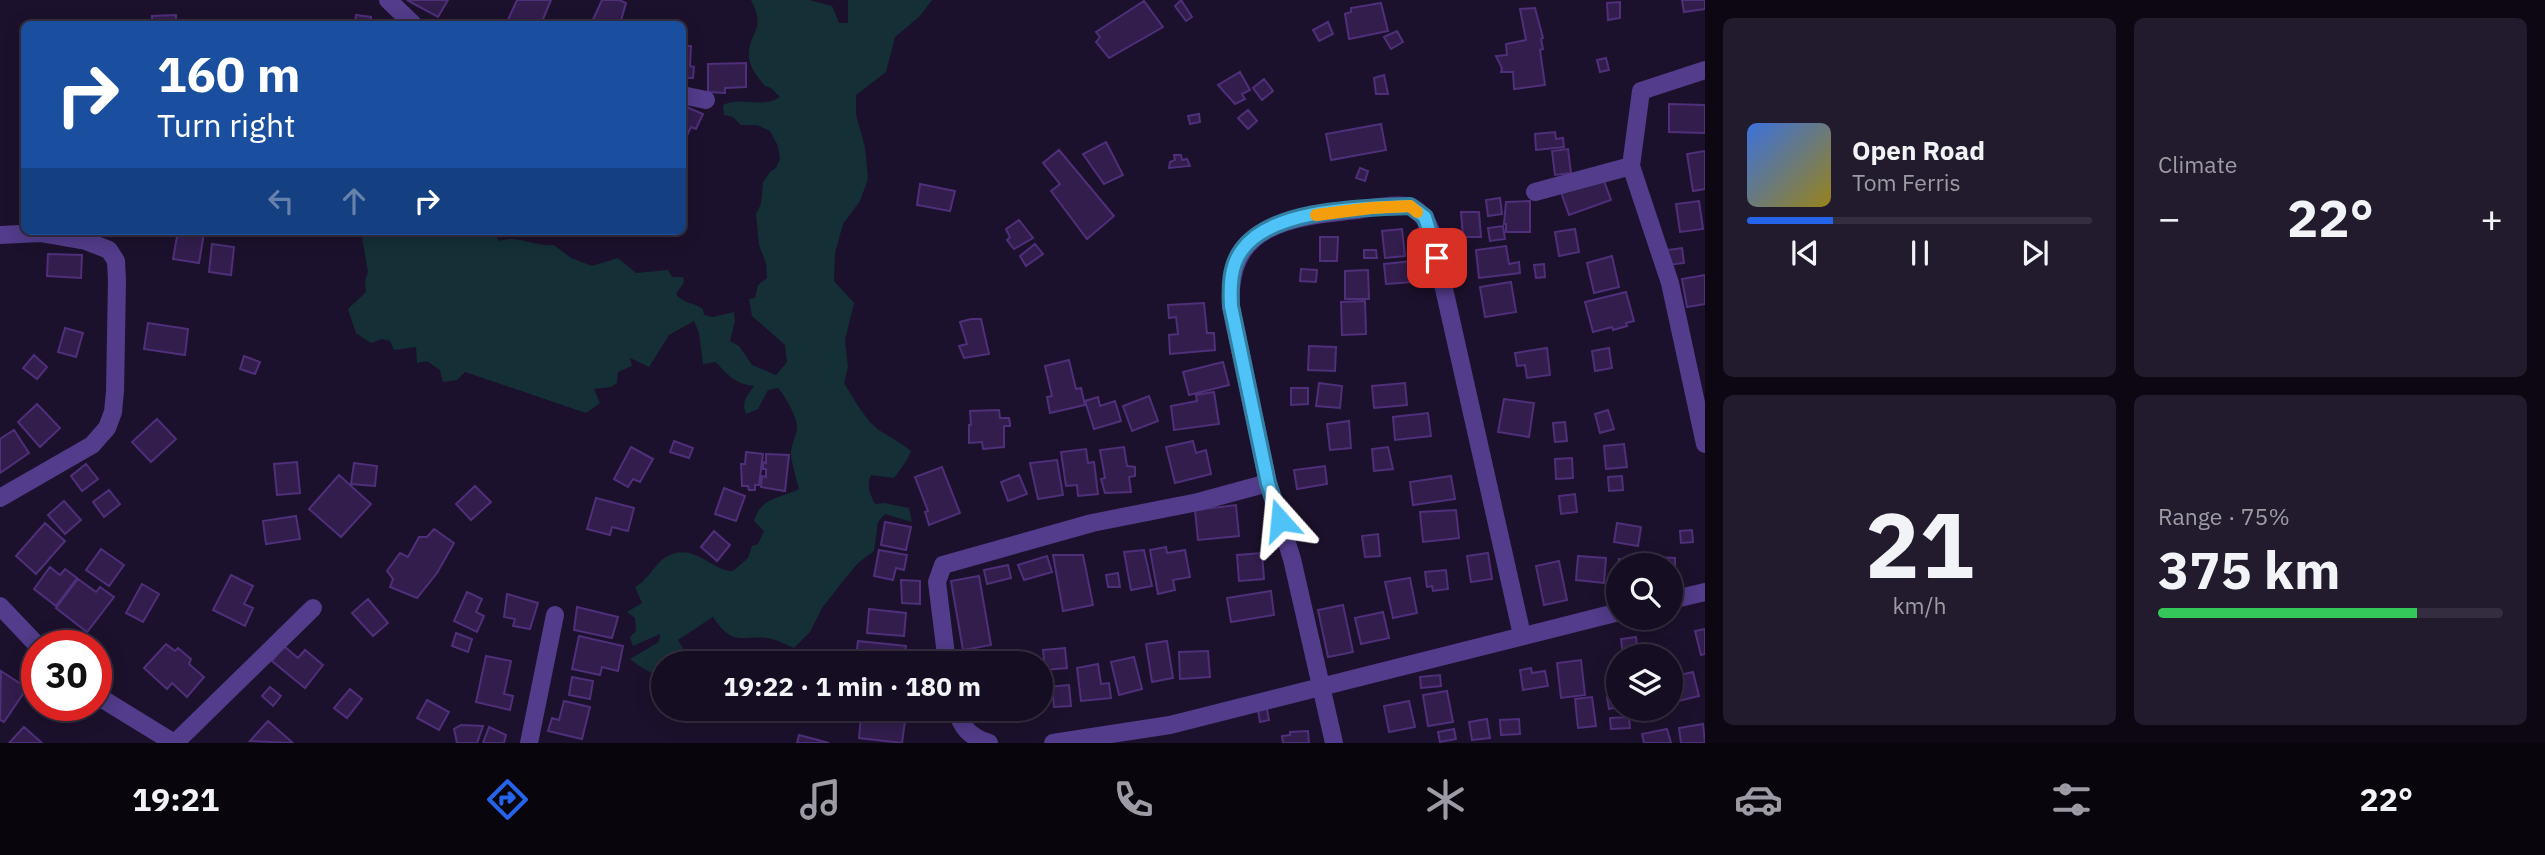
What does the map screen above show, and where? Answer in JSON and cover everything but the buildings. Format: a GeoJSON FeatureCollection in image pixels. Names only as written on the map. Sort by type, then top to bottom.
{"type":"FeatureCollection","features":[{"type":"Feature","properties":{"kind":"street"},"geometry":{"type":"LineString","coordinates":[[388,0],[410,21]]}},
{"type":"Feature","properties":{"kind":"street"},"geometry":{"type":"LineString","coordinates":[[1705,70],[1641,91],[1631,166],[1670,283],[1705,444]]}},
{"type":"Feature","properties":{"kind":"street"},"geometry":{"type":"LineString","coordinates":[[686,96],[706,100]]}},
{"type":"Feature","properties":{"kind":"street"},"geometry":{"type":"LineString","coordinates":[[1535,191],[1631,166]]}},
{"type":"Feature","properties":{"kind":"street"},"geometry":{"type":"LineString","coordinates":[[1334,743],[1292,559],[1268,483],[1231,306],[1231,277],[1242,249],[1276,225],[1323,213],[1410,206],[1425,217],[1431,231],[1522,635]]}},
{"type":"Feature","properties":{"kind":"street"},"geometry":{"type":"LineString","coordinates":[[0,235],[21,234]]}},
{"type":"Feature","properties":{"kind":"street"},"geometry":{"type":"LineString","coordinates":[[0,498],[92,445],[107,428],[113,412],[116,261],[109,250],[86,241],[52,235]]}},
{"type":"Feature","properties":{"kind":"street"},"geometry":{"type":"LineString","coordinates":[[946,651],[937,582],[943,565],[1091,523],[1198,502],[1268,483]]}},
{"type":"Feature","properties":{"kind":"street"},"geometry":{"type":"LineString","coordinates":[[1683,597],[1705,592]]}},
{"type":"Feature","properties":{"kind":"street"},"geometry":{"type":"LineString","coordinates":[[0,606],[23,630]]}},
{"type":"Feature","properties":{"kind":"street"},"geometry":{"type":"LineString","coordinates":[[112,708],[145,736],[174,743],[313,608]]}},
{"type":"Feature","properties":{"kind":"street"},"geometry":{"type":"LineString","coordinates":[[529,743],[555,615]]}},
{"type":"Feature","properties":{"kind":"street"},"geometry":{"type":"LineString","coordinates":[[1053,743],[1170,725],[1606,615]]}},
{"type":"Feature","properties":{"kind":"street"},"geometry":{"type":"LineString","coordinates":[[960,721],[974,739],[989,743]]}},
{"type":"Feature","properties":{"kind":"green space"},"geometry":{"type":"Polygon","coordinates":[[[751,0],[809,0],[832,6],[839,23],[848,23],[848,0],[932,0],[920,16],[895,37],[886,72],[856,95],[856,115],[865,147],[868,179],[860,201],[843,224],[835,253],[834,281],[854,303],[845,340],[848,367],[844,383],[871,422],[911,451],[894,478],[871,475],[870,493],[875,504],[909,508],[912,522],[885,514],[878,522],[874,551],[858,563],[843,581],[822,608],[810,632],[794,648],[770,639],[737,638],[726,633],[713,617],[678,640],[683,651],[651,651],[651,672],[630,659],[659,642],[660,634],[633,646],[630,637],[636,631],[635,618],[627,612],[642,603],[635,587],[662,560],[676,553],[694,554],[716,567],[733,571],[748,558],[752,546],[758,544],[764,531],[754,521],[761,507],[799,489],[791,456],[797,424],[781,391],[778,388],[768,390],[758,409],[746,414],[744,402],[754,386],[733,378],[716,362],[703,364],[699,333],[694,321],[669,335],[649,367],[630,358],[632,366],[618,372],[617,383],[611,387],[594,389],[600,403],[586,413],[465,372],[457,380],[443,382],[440,370],[427,361],[417,363],[416,347],[394,350],[390,341],[382,339],[371,343],[356,333],[348,309],[366,292],[368,272],[362,235],[495,235],[499,241],[513,239],[554,245],[571,258],[592,266],[618,258],[636,273],[668,270],[672,277],[683,277],[684,282],[676,294],[703,309],[704,315],[713,317],[734,312],[735,321],[730,341],[739,346],[752,365],[776,375],[787,362],[785,345],[752,316],[749,299],[755,298],[758,285],[767,278],[766,263],[759,245],[756,214],[761,204],[763,182],[776,168],[780,159],[778,146],[770,131],[757,125],[741,125],[733,117],[724,115],[723,105],[766,102],[780,97],[765,86],[751,64],[750,47],[757,18],[751,0]]]}},
{"type":"Feature","properties":{"kind":"slow traffic"},"geometry":{"type":"LineString","coordinates":[[1316,215],[1410,206],[1417,212]]}},
{"type":"Feature","properties":{"kind":"route"},"geometry":{"type":"LineString","coordinates":[[1280,520],[1268,483],[1231,306],[1231,277],[1242,249],[1276,225],[1323,213],[1410,206],[1425,217],[1437,258]]}}]}
